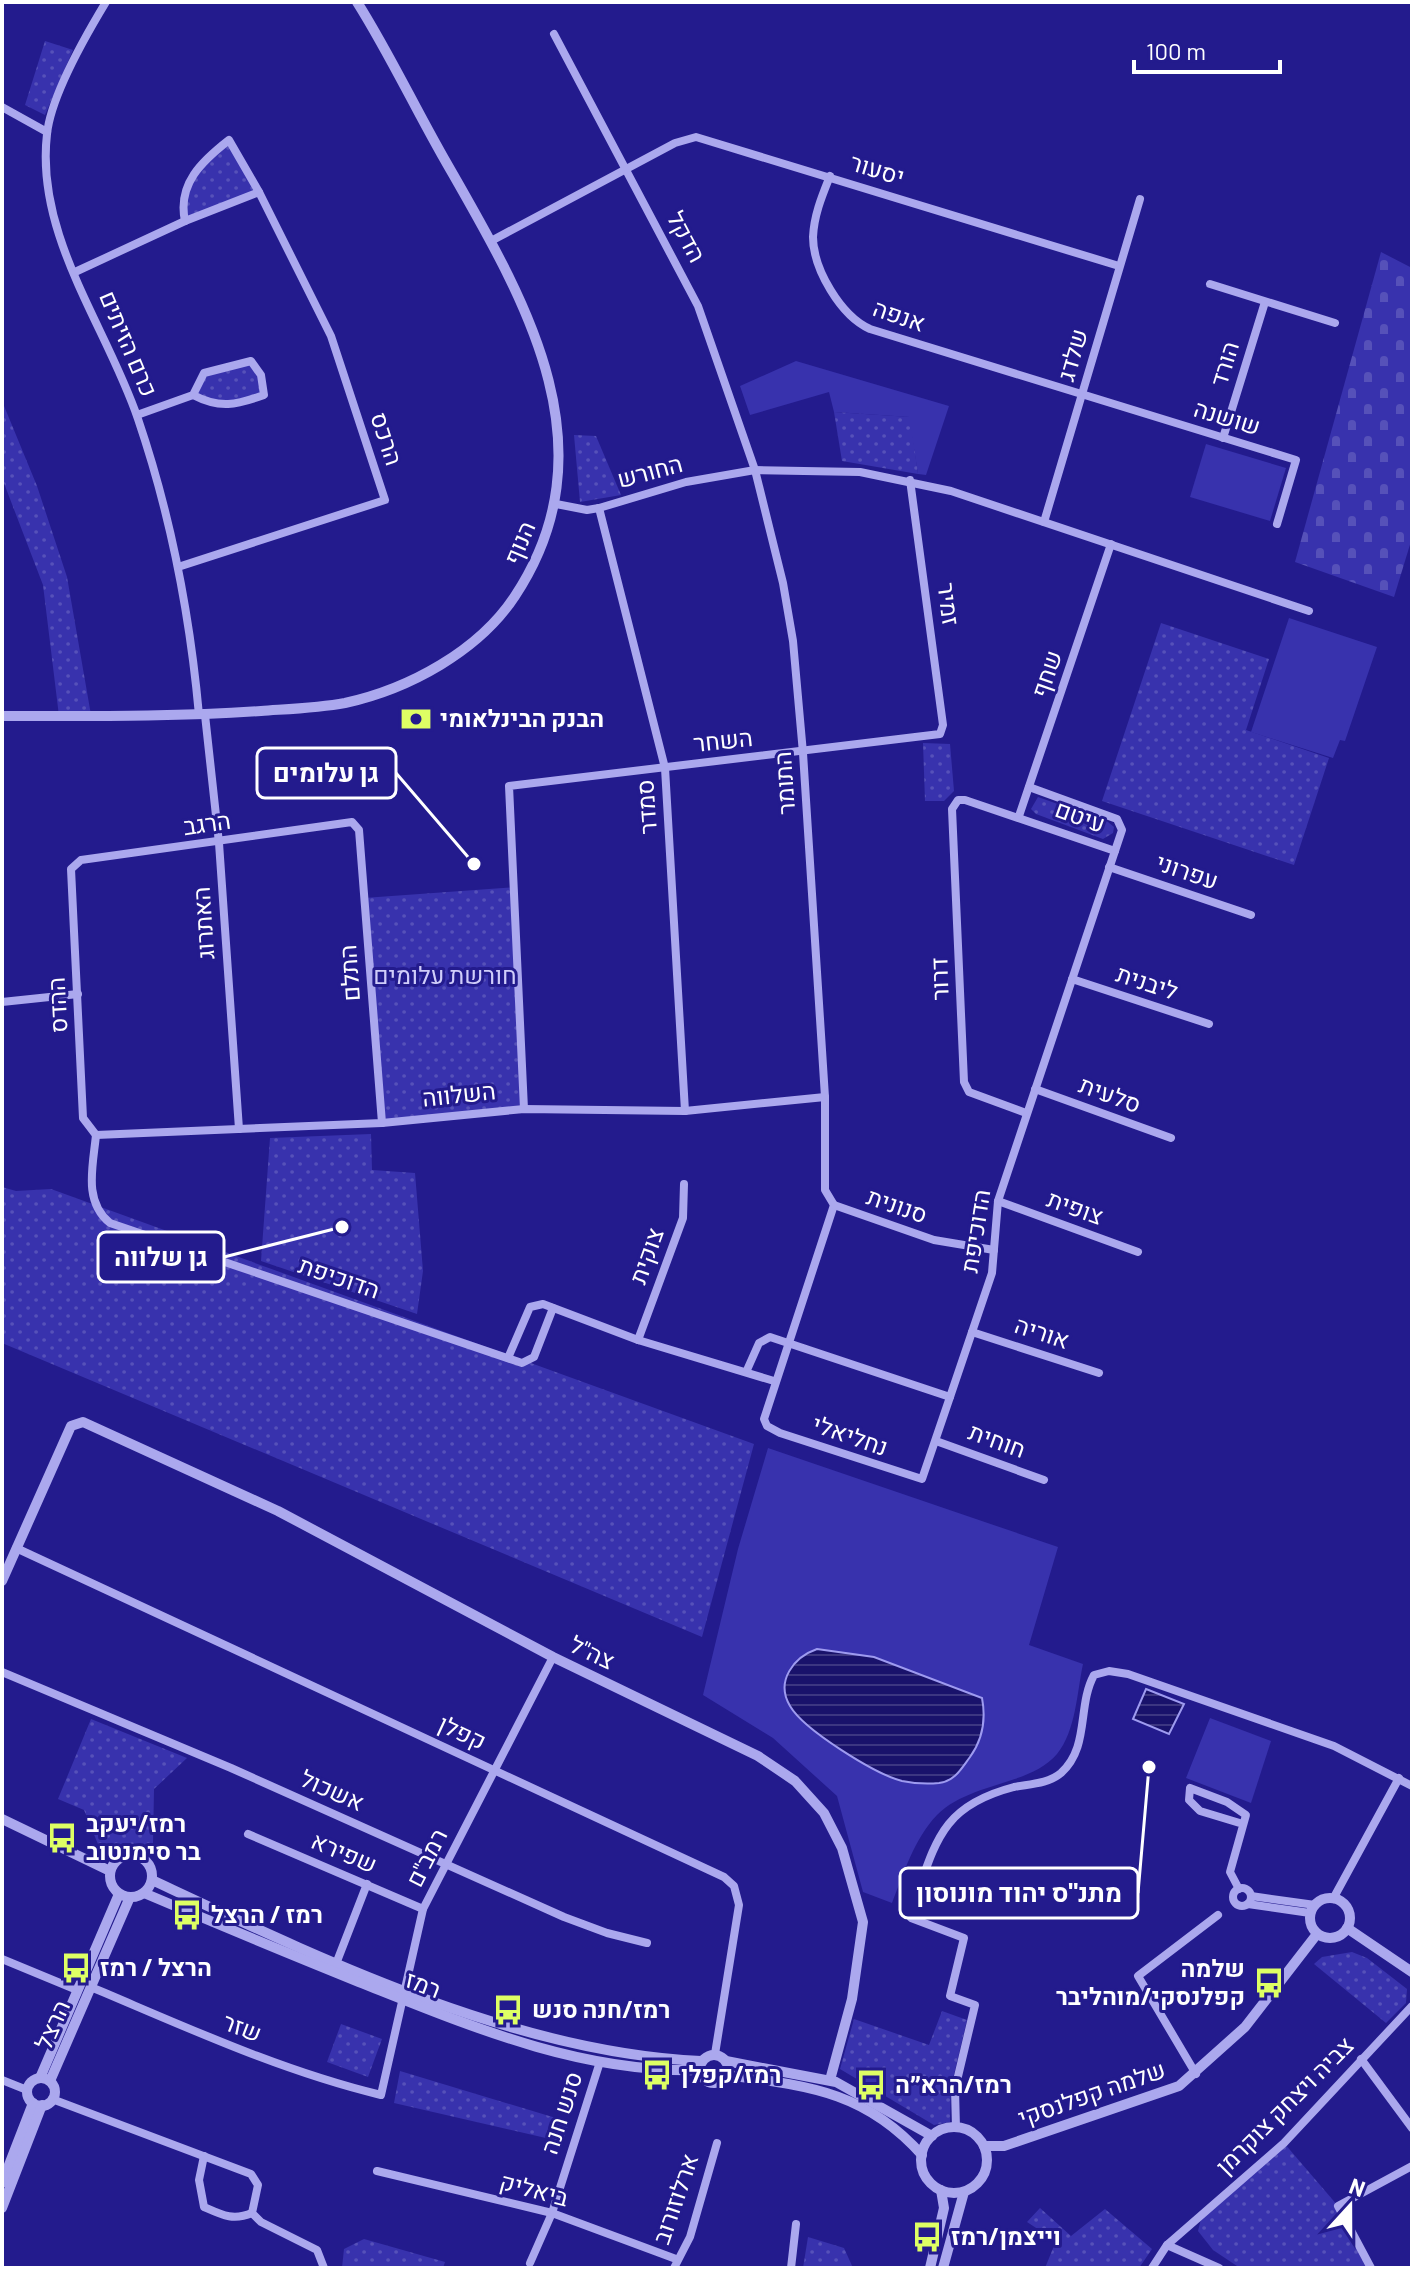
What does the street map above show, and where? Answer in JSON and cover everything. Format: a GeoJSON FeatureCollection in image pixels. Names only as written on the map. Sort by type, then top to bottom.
{"type":"FeatureCollection","features":[{"type":"Feature","properties":{"kind":"street","name":"כרם הזיתים"},"geometry":{"type":"LineString","coordinates":[[106,2],[81,44],[47,132],[48,181],[59,232],[137,415],[178,567],[202,715]]}},
{"type":"Feature","properties":{"kind":"street","name":"הנוף"},"geometry":{"type":"LineString","coordinates":[[2,716],[202,715],[344,703],[372,696],[429,670],[485,633],[508,608],[536,561],[556,504],[561,456],[554,399],[537,344],[491,241],[357,2]]}},
{"type":"Feature","properties":{"kind":"street","name":"הדקל"},"geometry":{"type":"LineString","coordinates":[[554,34],[698,306],[755,470]]}},
{"type":"Feature","properties":{"kind":"street"},"geometry":{"type":"LineString","coordinates":[[2,107],[47,132]]}},
{"type":"Feature","properties":{"kind":"street","name":"יסעור"},"geometry":{"type":"LineString","coordinates":[[491,241],[675,143],[696,137],[1119,266]]}},
{"type":"Feature","properties":{"kind":"street","name":"הרכס"},"geometry":{"type":"LineString","coordinates":[[178,567],[385,500],[331,336],[259,192],[229,140],[208,157],[190,179],[181,203],[185,221]]}},
{"type":"Feature","properties":{"kind":"street","name":"אנפה"},"geometry":{"type":"LineString","coordinates":[[830,176],[817,210],[814,245],[831,286],[852,319],[870,329],[1082,394]]}},
{"type":"Feature","properties":{"kind":"street"},"geometry":{"type":"LineString","coordinates":[[75,272],[185,221],[259,192]]}},
{"type":"Feature","properties":{"kind":"street","name":"שלדג"},"geometry":{"type":"LineString","coordinates":[[1044,522],[1140,199]]}},
{"type":"Feature","properties":{"kind":"street"},"geometry":{"type":"LineString","coordinates":[[1210,284],[1335,323]]}},
{"type":"Feature","properties":{"kind":"street","name":"הורד"},"geometry":{"type":"LineString","coordinates":[[1223,438],[1265,302]]}},
{"type":"Feature","properties":{"kind":"street"},"geometry":{"type":"LineString","coordinates":[[137,415],[193,395],[204,373],[251,361],[261,375],[264,395],[235,405],[214,406],[193,395]]}},
{"type":"Feature","properties":{"kind":"street","name":"שושנה"},"geometry":{"type":"LineString","coordinates":[[1082,394],[1296,460],[1277,524]]}},
{"type":"Feature","properties":{"kind":"street","name":"החורש"},"geometry":{"type":"LineString","coordinates":[[556,504],[587,510],[599,508],[686,482],[755,470],[832,470],[910,480],[1309,611]]}},
{"type":"Feature","properties":{"kind":"street","name":"התומר"},"geometry":{"type":"LineString","coordinates":[[755,470],[793,641],[825,1097],[825,1190],[834,1205]]}},
{"type":"Feature","properties":{"kind":"street","name":"זמיר"},"geometry":{"type":"LineString","coordinates":[[910,480],[943,725],[940,734]]}},
{"type":"Feature","properties":{"kind":"street","name":"סמדר"},"geometry":{"type":"LineString","coordinates":[[599,508],[665,768],[685,1111]]}},
{"type":"Feature","properties":{"kind":"street","name":"שחף"},"geometry":{"type":"LineString","coordinates":[[1019,816],[1111,544]]}},
{"type":"Feature","properties":{"kind":"street","name":"האתרוג"},"geometry":{"type":"LineString","coordinates":[[202,715],[219,843],[239,1129]]}},
{"type":"Feature","properties":{"kind":"street","name":"השחר"},"geometry":{"type":"LineString","coordinates":[[524,1109],[509,786],[803,753],[940,734]]}},
{"type":"Feature","properties":{"kind":"street","name":"עיטם"},"geometry":{"type":"LineString","coordinates":[[955,802],[965,800],[1019,816],[1115,851],[1122,830],[1117,819],[1029,787]]}},
{"type":"Feature","properties":{"kind":"street","name":"דרור"},"geometry":{"type":"LineString","coordinates":[[955,802],[952,815],[964,1082],[969,1092],[1026,1113]]}},
{"type":"Feature","properties":{"kind":"street","name":"הרגב"},"geometry":{"type":"LineString","coordinates":[[71,869],[81,860],[352,822]]}},
{"type":"Feature","properties":{"kind":"street","name":"התלם"},"geometry":{"type":"LineString","coordinates":[[352,822],[359,830],[382,1123]]}},
{"type":"Feature","properties":{"kind":"street","name":"הדוכיפת"},"geometry":{"type":"LineString","coordinates":[[922,1479],[992,1273],[998,1201],[1115,851]]}},
{"type":"Feature","properties":{"kind":"street","name":"עפרוני"},"geometry":{"type":"LineString","coordinates":[[1109,867],[1251,915]]}},
{"type":"Feature","properties":{"kind":"street","name":"ההדס"},"geometry":{"type":"LineString","coordinates":[[71,869],[83,1118],[96,1135]]}},
{"type":"Feature","properties":{"kind":"street","name":"ליבנית"},"geometry":{"type":"LineString","coordinates":[[1072,979],[1209,1024]]}},
{"type":"Feature","properties":{"kind":"street"},"geometry":{"type":"LineString","coordinates":[[2,1002],[78,994]]}},
{"type":"Feature","properties":{"kind":"street","name":"סלעית"},"geometry":{"type":"LineString","coordinates":[[1035,1089],[1171,1138]]}},
{"type":"Feature","properties":{"kind":"street","name":"השלווה"},"geometry":{"type":"LineString","coordinates":[[96,1135],[382,1123],[524,1109],[685,1111],[825,1097]]}},
{"type":"Feature","properties":{"kind":"street","name":"הדוכיפת"},"geometry":{"type":"LineString","coordinates":[[96,1135],[93,1203],[99,1215],[110,1223],[508,1358]]}},
{"type":"Feature","properties":{"kind":"street","name":"צוקית"},"geometry":{"type":"LineString","coordinates":[[638,1340],[683,1218],[684,1184]]}},
{"type":"Feature","properties":{"kind":"street","name":"צופית"},"geometry":{"type":"LineString","coordinates":[[998,1201],[1138,1252]]}},
{"type":"Feature","properties":{"kind":"street"},"geometry":{"type":"LineString","coordinates":[[553,1308],[534,1357],[522,1363],[508,1358],[530,1307],[543,1304],[638,1340],[747,1370],[774,1381],[834,1205]]}},
{"type":"Feature","properties":{"kind":"street","name":"סנונית"},"geometry":{"type":"LineString","coordinates":[[834,1205],[934,1240],[994,1250]]}},
{"type":"Feature","properties":{"kind":"street","name":"אוריה"},"geometry":{"type":"LineString","coordinates":[[972,1332],[1099,1373]]}},
{"type":"Feature","properties":{"kind":"street"},"geometry":{"type":"LineString","coordinates":[[747,1370],[763,1339],[950,1397]]}},
{"type":"Feature","properties":{"kind":"street","name":"נחליאלי"},"geometry":{"type":"LineString","coordinates":[[774,1381],[765,1409],[767,1426],[922,1479]]}},
{"type":"Feature","properties":{"kind":"street","name":"צה\"ל"},"geometry":{"type":"LineString","coordinates":[[16,1548],[71,1426],[83,1422],[278,1511],[553,1657],[758,1756],[795,1781],[824,1813],[842,1848],[863,1922],[852,1999],[830,2080]]}},
{"type":"Feature","properties":{"kind":"street","name":"חוחית"},"geometry":{"type":"LineString","coordinates":[[936,1441],[1044,1480]]}},
{"type":"Feature","properties":{"kind":"street"},"geometry":{"type":"LineString","coordinates":[[2,1581],[16,1548]]}},
{"type":"Feature","properties":{"kind":"street","name":"קפלן"},"geometry":{"type":"LineString","coordinates":[[16,1548],[724,1877],[734,1886],[739,1905],[715,2054]]}},
{"type":"Feature","properties":{"kind":"street","name":"רמב\"ם"},"geometry":{"type":"LineString","coordinates":[[381,2095],[423,1909],[553,1657]]}},
{"type":"Feature","properties":{"kind":"street"},"geometry":{"type":"LineString","coordinates":[[956,2128],[955,2089],[975,2005],[950,1996],[964,1938],[911,1918],[917,1892],[953,1815],[990,1795],[1049,1781],[1066,1767],[1081,1737],[1094,1675],[1109,1671],[1128,1674],[1334,1746],[1412,1786]]}},
{"type":"Feature","properties":{"kind":"street","name":"אשכול"},"geometry":{"type":"LineString","coordinates":[[2,1672],[231,1768],[593,1928],[647,1943]]}},
{"type":"Feature","properties":{"kind":"street"},"geometry":{"type":"LineString","coordinates":[[1239,1889],[1233,1895],[1235,1903],[1250,1900],[1312,1909],[1333,1899],[1399,1778]]}},
{"type":"Feature","properties":{"kind":"street"},"geometry":{"type":"LineString","coordinates":[[1190,1788],[1227,1802],[1244,1819],[1200,1811],[1189,1800],[1190,1788]]}},
{"type":"Feature","properties":{"kind":"street"},"geometry":{"type":"LineString","coordinates":[[2,1819],[110,1871]]}},
{"type":"Feature","properties":{"kind":"street"},"geometry":{"type":"LineString","coordinates":[[1239,1889],[1230,1872],[1244,1819]]}},
{"type":"Feature","properties":{"kind":"street","name":"שפירא"},"geometry":{"type":"LineString","coordinates":[[248,1834],[423,1909]]}},
{"type":"Feature","properties":{"kind":"street"},"geometry":{"type":"LineString","coordinates":[[136,1855],[147,1863],[152,1880],[144,1893],[124,1896],[111,1884],[110,1871],[117,1860],[136,1855]]}},
{"type":"Feature","properties":{"kind":"street","name":"רמז"},"geometry":{"type":"LineString","coordinates":[[152,1880],[335,1966]]}},
{"type":"Feature","properties":{"kind":"street"},"geometry":{"type":"LineString","coordinates":[[335,1966],[367,1884]]}},
{"type":"Feature","properties":{"kind":"street"},"geometry":{"type":"LineString","coordinates":[[1239,1889],[1248,1890],[1250,1900]]}},
{"type":"Feature","properties":{"kind":"street","name":"רמז"},"geometry":{"type":"LineString","coordinates":[[144,1893],[519,2041],[599,2065],[647,2071],[700,2066]]}},
{"type":"Feature","properties":{"kind":"street","name":"הרצל"},"geometry":{"type":"LineString","coordinates":[[45,2079],[91,1987],[124,1896]]}},
{"type":"Feature","properties":{"kind":"street","name":"הרצל"},"geometry":{"type":"LineString","coordinates":[[45,2079],[77,1990],[124,1896]]}},
{"type":"Feature","properties":{"kind":"street"},"geometry":{"type":"LineString","coordinates":[[1312,1909],[1311,1925],[1317,1934],[1337,1937],[1347,1928],[1348,1910],[1333,1899]]}},
{"type":"Feature","properties":{"kind":"street"},"geometry":{"type":"LineString","coordinates":[[1196,2074],[1138,1976],[1218,1915]]}},
{"type":"Feature","properties":{"kind":"street"},"geometry":{"type":"LineString","coordinates":[[1347,1928],[1412,1972]]}},
{"type":"Feature","properties":{"kind":"street","name":"שלמה קפלנסקי"},"geometry":{"type":"LineString","coordinates":[[1004,2146],[1179,2086],[1245,2027],[1317,1934]]}},
{"type":"Feature","properties":{"kind":"street"},"geometry":{"type":"LineString","coordinates":[[2,1959],[77,1990]]}},
{"type":"Feature","properties":{"kind":"street","name":"שזר"},"geometry":{"type":"LineString","coordinates":[[91,1987],[237,2048],[338,2085],[381,2095]]}},
{"type":"Feature","properties":{"kind":"street","name":"רמז"},"geometry":{"type":"LineString","coordinates":[[402,1994],[598,2050],[700,2066]]}},
{"type":"Feature","properties":{"kind":"street","name":"צביה ויצחק צוקרמן"},"geometry":{"type":"LineString","coordinates":[[1152,2268],[1167,2245],[1284,2143],[1412,2006]]}},
{"type":"Feature","properties":{"kind":"street"},"geometry":{"type":"LineString","coordinates":[[726,2061],[727,2075],[721,2082],[712,2083],[703,2079],[700,2066],[715,2054],[726,2061],[830,2080],[932,2136]]}},
{"type":"Feature","properties":{"kind":"street"},"geometry":{"type":"LineString","coordinates":[[1361,2059],[1412,2128]]}},
{"type":"Feature","properties":{"kind":"street","name":"סנש חנה"},"geometry":{"type":"LineString","coordinates":[[530,2263],[552,2213],[599,2065]]}},
{"type":"Feature","properties":{"kind":"street"},"geometry":{"type":"LineString","coordinates":[[727,2075],[834,2092],[901,2132],[922,2155],[927,2178],[941,2190],[964,2192]]}},
{"type":"Feature","properties":{"kind":"street"},"geometry":{"type":"LineString","coordinates":[[27,2090],[33,2080],[45,2079],[55,2092],[52,2099]]}},
{"type":"Feature","properties":{"kind":"street"},"geometry":{"type":"LineString","coordinates":[[2,2080],[27,2090],[37,2104]]}},
{"type":"Feature","properties":{"kind":"street"},"geometry":{"type":"LineString","coordinates":[[2,2183],[37,2104],[52,2099],[251,2174],[257,2181],[252,2213]]}},
{"type":"Feature","properties":{"kind":"street"},"geometry":{"type":"LineString","coordinates":[[2,2208],[37,2104]]}},
{"type":"Feature","properties":{"kind":"street"},"geometry":{"type":"LineString","coordinates":[[922,2155],[932,2136],[956,2128],[975,2135],[984,2146],[987,2160],[983,2178],[964,2192],[943,2268]]}},
{"type":"Feature","properties":{"kind":"street","name":"ארלוזורוב"},"geometry":{"type":"LineString","coordinates":[[675,2263],[690,2237],[717,2143]]}},
{"type":"Feature","properties":{"kind":"street"},"geometry":{"type":"LineString","coordinates":[[984,2146],[1004,2146]]}},
{"type":"Feature","properties":{"kind":"street"},"geometry":{"type":"LineString","coordinates":[[987,2160],[1004,2146]]}},
{"type":"Feature","properties":{"kind":"street"},"geometry":{"type":"LineString","coordinates":[[204,2156],[199,2180],[204,2207],[224,2216],[240,2218],[252,2213]]}},
{"type":"Feature","properties":{"kind":"street"},"geometry":{"type":"LineString","coordinates":[[1371,2268],[1338,2206],[1412,2166]]}},
{"type":"Feature","properties":{"kind":"street","name":"ביאליק"},"geometry":{"type":"LineString","coordinates":[[377,2171],[552,2213],[675,2263]]}},
{"type":"Feature","properties":{"kind":"street"},"geometry":{"type":"LineString","coordinates":[[930,2268],[944,2208],[941,2190]]}},
{"type":"Feature","properties":{"kind":"street"},"geometry":{"type":"LineString","coordinates":[[252,2213],[261,2222],[317,2250],[324,2268]]}},
{"type":"Feature","properties":{"kind":"street"},"geometry":{"type":"LineString","coordinates":[[791,2268],[796,2224]]}},
{"type":"Feature","properties":{"kind":"street"},"geometry":{"type":"LineString","coordinates":[[1167,2245],[1219,2268]]}},
{"type":"Feature","properties":{"kind":"green space"},"geometry":{"type":"Polygon","coordinates":[[[45,41],[73,50],[45,115],[25,105],[45,41]]]}},
{"type":"Feature","properties":{"kind":"green space"},"geometry":{"type":"Polygon","coordinates":[[[229,140],[259,192],[185,221],[190,179],[229,140]]]}},
{"type":"Feature","properties":{"kind":"green space"},"geometry":{"type":"Polygon","coordinates":[[[1381,252],[1412,268],[1412,538],[1394,597],[1295,562],[1381,252]]]}},
{"type":"Feature","properties":{"kind":"green space"},"geometry":{"type":"Polygon","coordinates":[[[251,361],[261,375],[264,395],[235,405],[193,395],[204,373],[251,361]]]}},
{"type":"Feature","properties":{"kind":"green space"},"geometry":{"type":"Polygon","coordinates":[[[796,361],[949,406],[926,475],[918,474],[909,417],[834,412],[829,392],[750,415],[740,386],[796,361]]]}},
{"type":"Feature","properties":{"kind":"green space"},"geometry":{"type":"Polygon","coordinates":[[[2,401],[37,486],[67,577],[91,715],[59,716],[43,585],[2,478],[2,401]]]}},
{"type":"Feature","properties":{"kind":"green space"},"geometry":{"type":"Polygon","coordinates":[[[834,412],[910,417],[918,474],[842,461],[834,412]]]}},
{"type":"Feature","properties":{"kind":"green space"},"geometry":{"type":"Polygon","coordinates":[[[574,435],[596,436],[621,495],[580,502],[574,435]]]}},
{"type":"Feature","properties":{"kind":"green space"},"geometry":{"type":"Polygon","coordinates":[[[1206,444],[1286,468],[1270,521],[1190,497],[1206,444]]]}},
{"type":"Feature","properties":{"kind":"green space"},"geometry":{"type":"Polygon","coordinates":[[[1289,618],[1377,647],[1345,741],[1340,740],[1333,758],[1251,732],[1289,618]]]}},
{"type":"Feature","properties":{"kind":"green space"},"geometry":{"type":"Polygon","coordinates":[[[1161,623],[1269,659],[1246,730],[1329,758],[1294,865],[1102,801],[1161,623]]]}},
{"type":"Feature","properties":{"kind":"green space"},"geometry":{"type":"Polygon","coordinates":[[[923,743],[950,744],[954,791],[944,801],[925,801],[923,743]]]}},
{"type":"Feature","properties":{"kind":"green space"},"geometry":{"type":"Polygon","coordinates":[[[1038,797],[1108,822],[1114,827],[1113,833],[1103,839],[1036,814],[1031,809],[1038,797]]]}},
{"type":"Feature","properties":{"kind":"green space","name":"חורשת עלומים"},"geometry":{"type":"Polygon","coordinates":[[[517,887],[524,1109],[382,1123],[364,898],[517,887]]]}},
{"type":"Feature","properties":{"kind":"green space"},"geometry":{"type":"Polygon","coordinates":[[[371,1134],[372,1170],[415,1173],[423,1271],[417,1314],[261,1261],[270,1138],[371,1134]]]}},
{"type":"Feature","properties":{"kind":"green space"},"geometry":{"type":"Polygon","coordinates":[[[2,1187],[16,1191],[51,1189],[754,1444],[702,1637],[2,1343],[2,1187]]]}},
{"type":"Feature","properties":{"kind":"green space"},"geometry":{"type":"Polygon","coordinates":[[[768,1448],[1058,1547],[1029,1645],[1083,1664],[1075,1711],[1063,1745],[1057,1754],[1032,1772],[966,1796],[937,1815],[916,1845],[892,1903],[863,1892],[837,1796],[773,1738],[703,1695],[738,1549],[768,1448]]]}},
{"type":"Feature","properties":{"kind":"green space"},"geometry":{"type":"Polygon","coordinates":[[[1210,1718],[1271,1741],[1251,1803],[1186,1778],[1210,1718]]]}},
{"type":"Feature","properties":{"kind":"green space"},"geometry":{"type":"Polygon","coordinates":[[[91,1719],[187,1758],[154,1789],[153,1844],[102,1854],[84,1810],[58,1799],[91,1719]]]}},
{"type":"Feature","properties":{"kind":"green space"},"geometry":{"type":"Polygon","coordinates":[[[1352,1952],[1367,1958],[1407,1989],[1406,2003],[1386,2023],[1314,1964],[1322,1957],[1352,1952]]]}},
{"type":"Feature","properties":{"kind":"green space"},"geometry":{"type":"Polygon","coordinates":[[[942,2011],[967,2020],[951,2087],[950,2122],[934,2125],[840,2069],[854,2019],[929,2045],[942,2011]]]}},
{"type":"Feature","properties":{"kind":"green space"},"geometry":{"type":"Polygon","coordinates":[[[341,2024],[382,2039],[368,2077],[327,2062],[341,2024]]]}},
{"type":"Feature","properties":{"kind":"green space"},"geometry":{"type":"Polygon","coordinates":[[[400,2071],[569,2122],[563,2142],[394,2103],[400,2071]]]}},
{"type":"Feature","properties":{"kind":"green space"},"geometry":{"type":"Polygon","coordinates":[[[1284,2143],[1338,2206],[1368,2268],[1240,2268],[1213,2250],[1198,2231],[1202,2215],[1284,2143]]]}},
{"type":"Feature","properties":{"kind":"green space"},"geometry":{"type":"Polygon","coordinates":[[[1040,2208],[1071,2236],[1105,2209],[1152,2249],[1139,2268],[1045,2268],[1056,2241],[1027,2222],[1040,2208]]]}},
{"type":"Feature","properties":{"kind":"green space"},"geometry":{"type":"Polygon","coordinates":[[[808,2237],[844,2248],[853,2268],[803,2268],[808,2237]]]}},
{"type":"Feature","properties":{"kind":"green space"},"geometry":{"type":"Polygon","coordinates":[[[364,2239],[445,2262],[443,2268],[342,2268],[344,2249],[364,2239]]]}},
{"type":"Feature","properties":{"kind":"shaded area"},"geometry":{"type":"Polygon","coordinates":[[[817,1649],[874,1657],[982,1698],[984,1714],[981,1736],[960,1770],[949,1780],[939,1783],[902,1781],[858,1761],[810,1727],[790,1706],[785,1688],[794,1664],[817,1649]]]}},
{"type":"Feature","properties":{"kind":"shaded area"},"geometry":{"type":"Polygon","coordinates":[[[1146,1689],[1184,1704],[1169,1734],[1133,1719],[1146,1689]]]}},
{"type":"Feature","properties":{"kind":"place","name":"הבנק הבינלאומי"},"geometry":{"type":"Point","coordinates":[416,719]}},
{"type":"Feature","properties":{"kind":"place","name":"גן עלומים"},"geometry":{"type":"Point","coordinates":[474,864]}},
{"type":"Feature","properties":{"kind":"place","name":"גן שלווה"},"geometry":{"type":"Point","coordinates":[342,1227]}},
{"type":"Feature","properties":{"kind":"place","name":"מתנ\"ס יהוד מונוסון"},"geometry":{"type":"Point","coordinates":[1149,1767]}},
{"type":"Feature","properties":{"kind":"place","name":"רמז/יעקב בר סימנטוב"},"geometry":{"type":"Point","coordinates":[62,1838]}},
{"type":"Feature","properties":{"kind":"place","name":"רמז / הרצל"},"geometry":{"type":"Point","coordinates":[187,1915]}},
{"type":"Feature","properties":{"kind":"place","name":"הרצל / רמז"},"geometry":{"type":"Point","coordinates":[76,1968]}},
{"type":"Feature","properties":{"kind":"place","name":"שלמה קפלנסקי/מוהליבר"},"geometry":{"type":"Point","coordinates":[1269,1983]}},
{"type":"Feature","properties":{"kind":"place","name":"רמז/חנה סנש"},"geometry":{"type":"Point","coordinates":[508,2010]}},
{"type":"Feature","properties":{"kind":"place","name":"רמז/קפלן"},"geometry":{"type":"Point","coordinates":[657,2075]}},
{"type":"Feature","properties":{"kind":"place","name":"רמז/הרא״ה"},"geometry":{"type":"Point","coordinates":[871,2085]}},
{"type":"Feature","properties":{"kind":"place","name":"וייצמן/רמז"},"geometry":{"type":"Point","coordinates":[927,2237]}}]}
